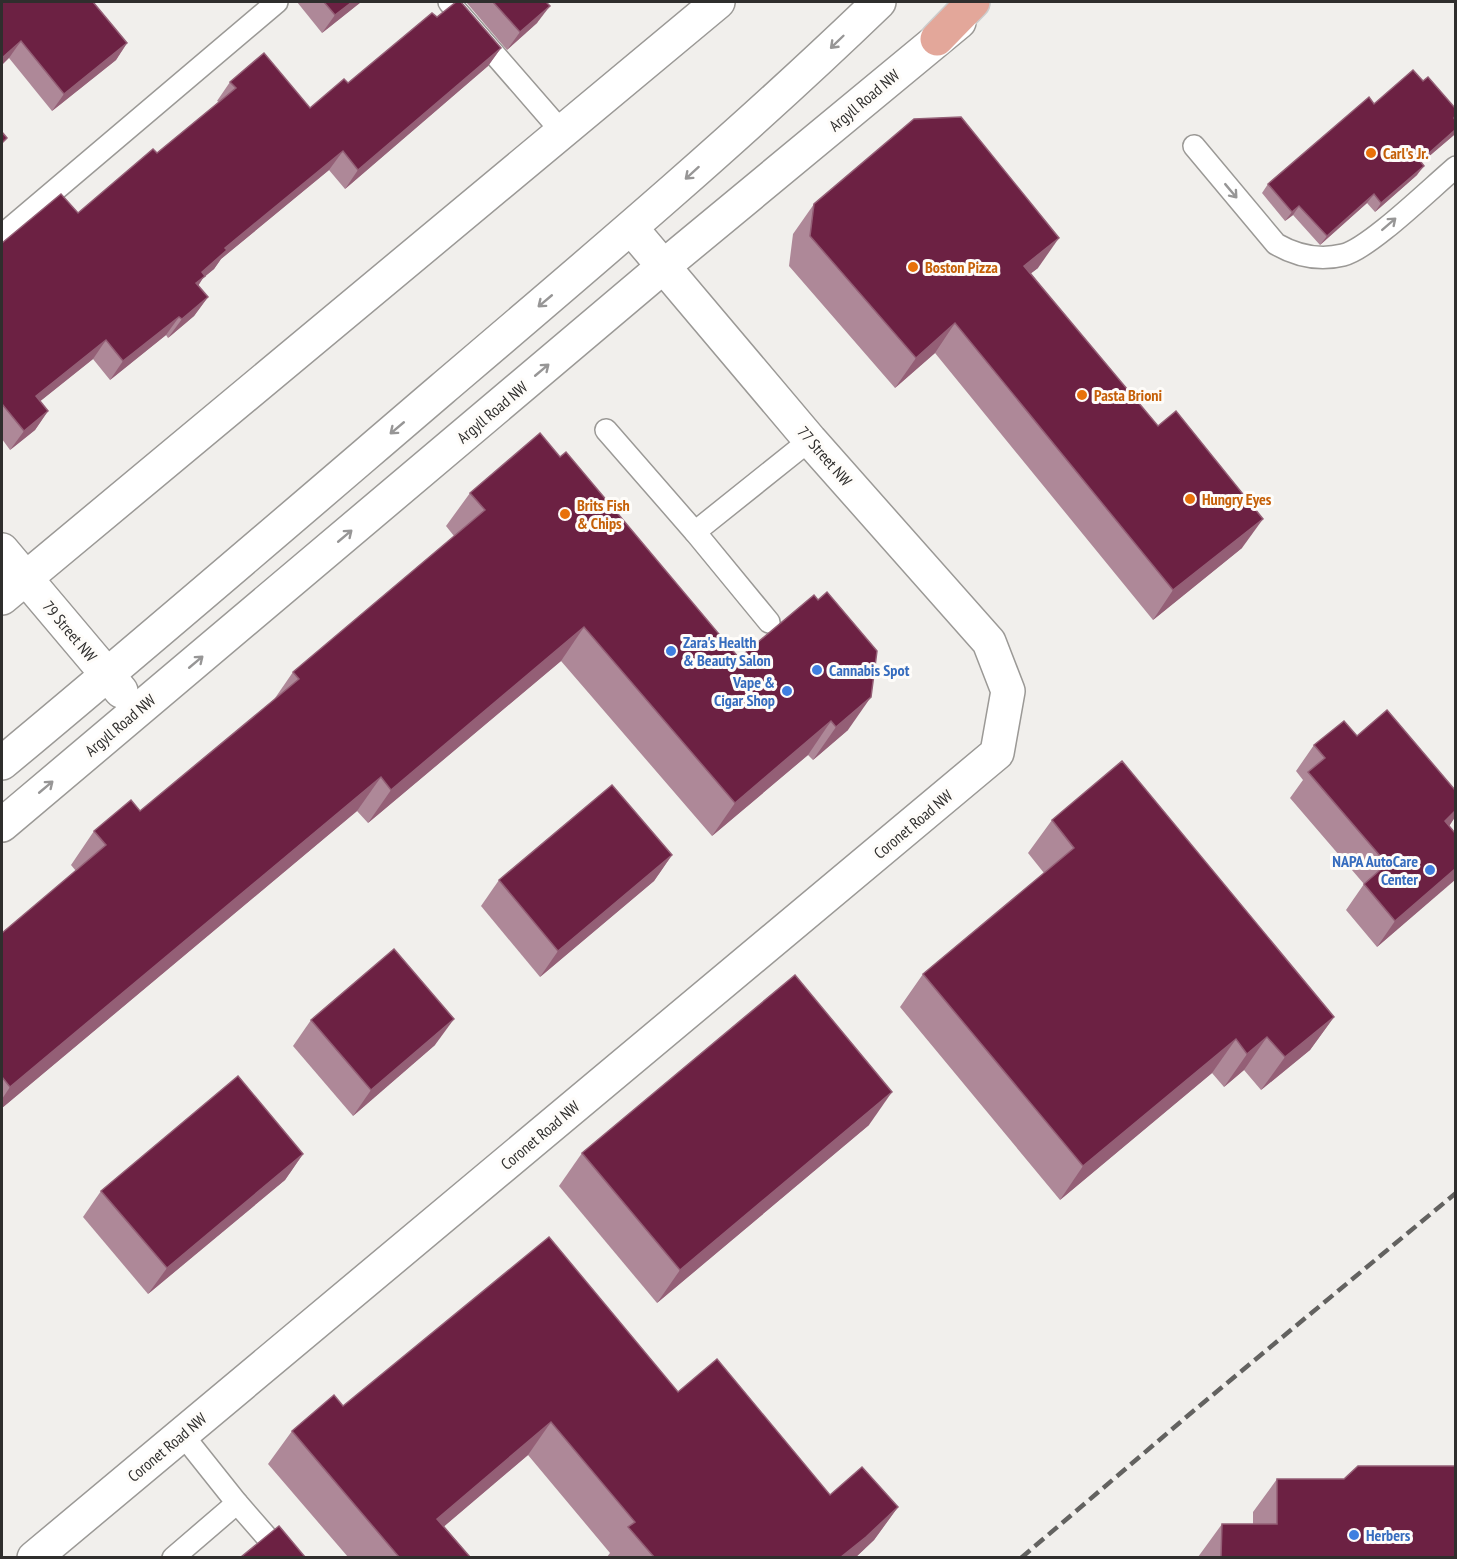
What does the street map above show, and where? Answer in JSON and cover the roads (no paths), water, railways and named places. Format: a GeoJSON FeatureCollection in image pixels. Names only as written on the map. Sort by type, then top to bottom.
{"type":"FeatureCollection","features":[{"type":"Feature","properties":{"kind":"main road"},"geometry":{"type":"LineString","coordinates":[[937,39],[973,2]]}},
{"type":"Feature","properties":{"kind":"street"},"geometry":{"type":"LineString","coordinates":[[14,588],[718,2]]}},
{"type":"Feature","properties":{"kind":"street"},"geometry":{"type":"LineString","coordinates":[[2,763],[631,228],[879,2]]}},
{"type":"Feature","properties":{"kind":"street","name":"Argyll Road NW"},"geometry":{"type":"LineString","coordinates":[[2,825],[664,266],[984,2]]}},
{"type":"Feature","properties":{"kind":"street","name":"77 Street NW"},"geometry":{"type":"LineString","coordinates":[[631,228],[810,440],[988,642],[1008,692]]}},
{"type":"Feature","properties":{"kind":"street","name":"79 Street NW"},"geometry":{"type":"LineString","coordinates":[[2,550],[14,588],[107,675],[137,711]]}},
{"type":"Feature","properties":{"kind":"street","name":"Coronet Road NW"},"geometry":{"type":"LineString","coordinates":[[34,1557],[997,753],[1008,692]]}},
{"type":"Feature","properties":{"kind":"lane"},"geometry":{"type":"LineString","coordinates":[[2,235],[277,2]]}},
{"type":"Feature","properties":{"kind":"lane"},"geometry":{"type":"LineString","coordinates":[[449,2],[563,133]]}},
{"type":"Feature","properties":{"kind":"lane"},"geometry":{"type":"LineString","coordinates":[[1194,146],[1276,244],[1293,254],[1317,257],[1344,255],[1366,244],[1455,167]]}},
{"type":"Feature","properties":{"kind":"lane"},"geometry":{"type":"LineString","coordinates":[[606,430],[695,532],[769,622]]}},
{"type":"Feature","properties":{"kind":"lane"},"geometry":{"type":"LineString","coordinates":[[695,532],[810,440]]}},
{"type":"Feature","properties":{"kind":"lane"},"geometry":{"type":"LineString","coordinates":[[182,1434],[237,1503],[285,1557]]}},
{"type":"Feature","properties":{"kind":"lane"},"geometry":{"type":"LineString","coordinates":[[173,1557],[237,1503]]}},
{"type":"Feature","properties":{"kind":"railway"},"geometry":{"type":"LineString","coordinates":[[1021,1558],[1191,1413],[1456,1193]]}},
{"type":"Feature","properties":{"kind":"place","name":"Carl's Jr."},"geometry":{"type":"Point","coordinates":[1371,153]}},
{"type":"Feature","properties":{"kind":"place","name":"Boston Pizza"},"geometry":{"type":"Point","coordinates":[913,267]}},
{"type":"Feature","properties":{"kind":"place","name":"Pasta Brioni"},"geometry":{"type":"Point","coordinates":[1082,395]}},
{"type":"Feature","properties":{"kind":"place","name":"Hungry Eyes"},"geometry":{"type":"Point","coordinates":[1190,499]}},
{"type":"Feature","properties":{"kind":"place","name":"Brits Fish & Chips"},"geometry":{"type":"Point","coordinates":[565,514]}},
{"type":"Feature","properties":{"kind":"place","name":"Zara's Health & Beauty Salon"},"geometry":{"type":"Point","coordinates":[671,651]}},
{"type":"Feature","properties":{"kind":"place","name":"Cannabis Spot"},"geometry":{"type":"Point","coordinates":[817,670]}},
{"type":"Feature","properties":{"kind":"place","name":"Vape & Cigar Shop"},"geometry":{"type":"Point","coordinates":[787,691]}},
{"type":"Feature","properties":{"kind":"place","name":"NAPA AutoCare Center"},"geometry":{"type":"Point","coordinates":[1430,870]}},
{"type":"Feature","properties":{"kind":"place","name":"Herbers"},"geometry":{"type":"Point","coordinates":[1354,1535]}}]}
